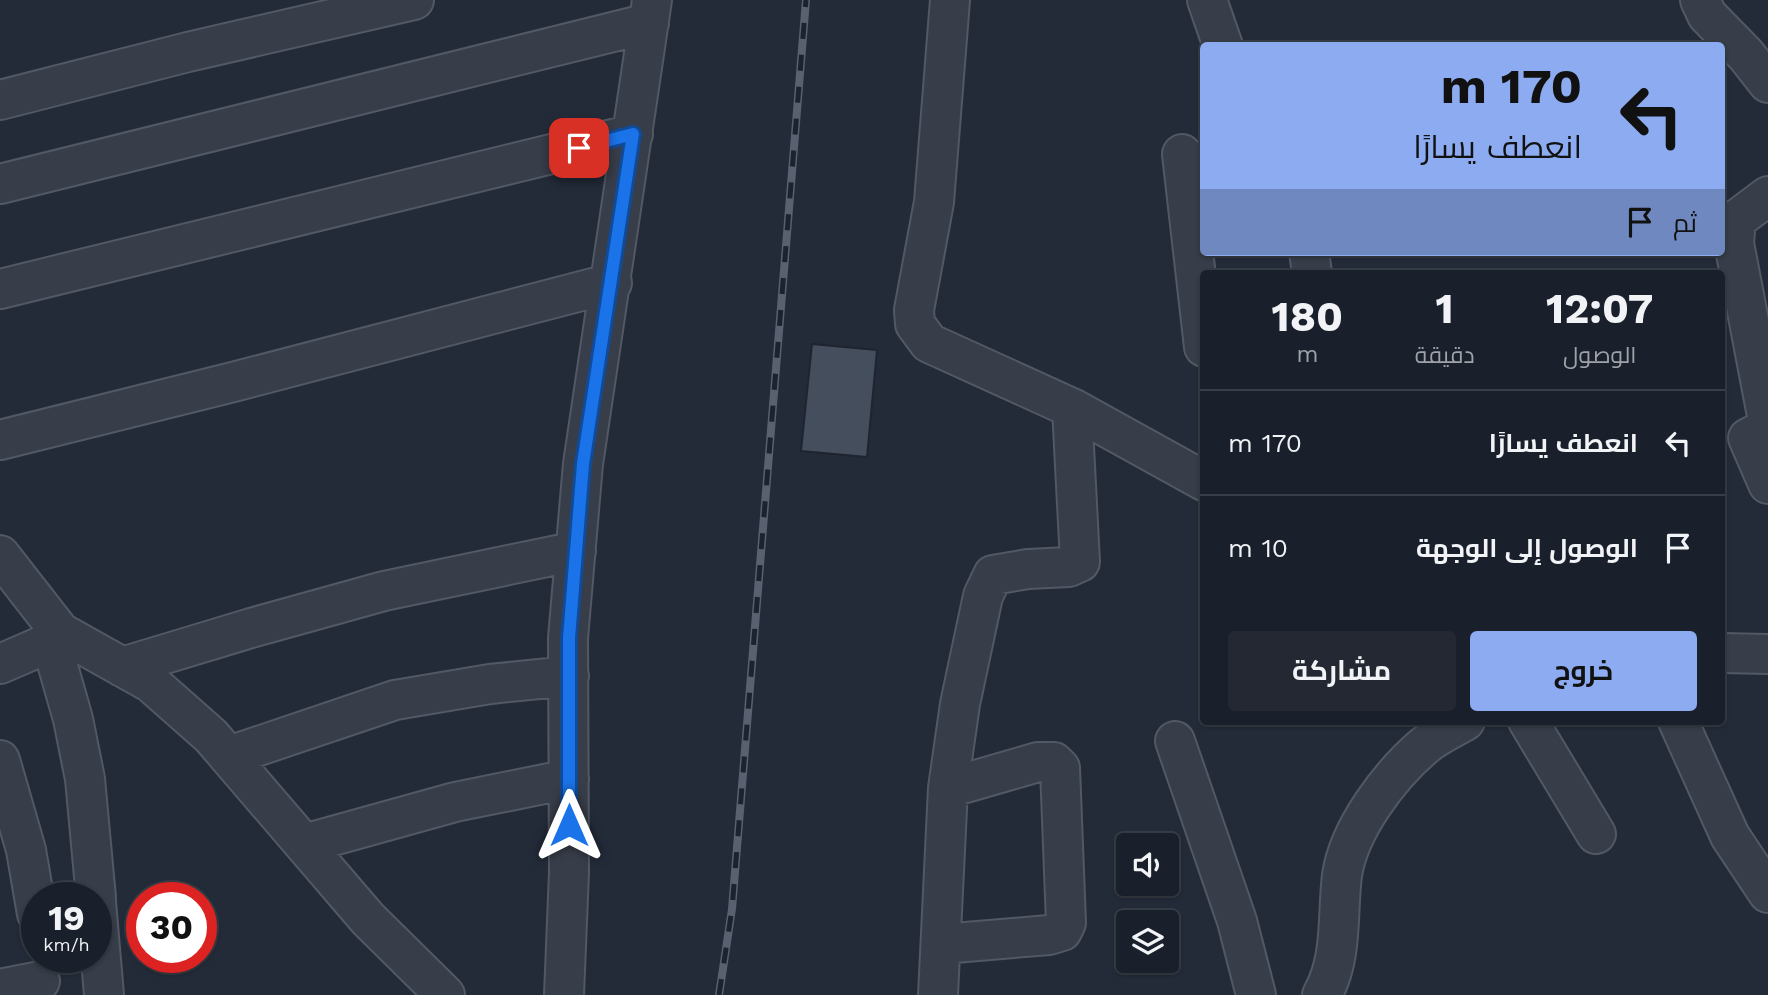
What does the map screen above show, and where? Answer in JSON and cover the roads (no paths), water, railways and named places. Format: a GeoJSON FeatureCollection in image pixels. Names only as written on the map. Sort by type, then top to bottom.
{"type":"FeatureCollection","features":[{"type":"Feature","properties":{"kind":"street"},"geometry":{"type":"LineString","coordinates":[[0,100],[163,58],[414,0]]}},
{"type":"Feature","properties":{"kind":"street"},"geometry":{"type":"LineString","coordinates":[[950,0],[934,202],[914,310],[915,324],[929,344],[1072,408],[1200,479]]}},
{"type":"Feature","properties":{"kind":"street"},"geometry":{"type":"LineString","coordinates":[[1207,0],[1222,42]]}},
{"type":"Feature","properties":{"kind":"street"},"geometry":{"type":"LineString","coordinates":[[1700,0],[1707,15],[1761,60]]}},
{"type":"Feature","properties":{"kind":"street"},"geometry":{"type":"LineString","coordinates":[[0,184],[651,12],[583,464],[569,638],[569,872],[564,995]]}},
{"type":"Feature","properties":{"kind":"street"},"geometry":{"type":"LineString","coordinates":[[0,289],[633,134]]}},
{"type":"Feature","properties":{"kind":"street"},"geometry":{"type":"LineString","coordinates":[[1182,154],[1200,312]]}},
{"type":"Feature","properties":{"kind":"street"},"geometry":{"type":"LineString","coordinates":[[1768,196],[1736,220],[1734,243],[1752,431],[1768,484]]}},
{"type":"Feature","properties":{"kind":"street"},"geometry":{"type":"LineString","coordinates":[[0,440],[233,383],[611,283]]}},
{"type":"Feature","properties":{"kind":"street"},"geometry":{"type":"LineString","coordinates":[[938,995],[948,788],[965,677],[983,596],[993,575],[1028,569],[1069,567],[1080,562],[1072,408]]}},
{"type":"Feature","properties":{"kind":"street"},"geometry":{"type":"LineString","coordinates":[[122,667],[384,591],[576,551]]}},
{"type":"Feature","properties":{"kind":"street"},"geometry":{"type":"LineString","coordinates":[[0,555],[56,637],[85,779],[94,882]]}},
{"type":"Feature","properties":{"kind":"street"},"geometry":{"type":"LineString","coordinates":[[56,637],[151,683],[181,707],[229,756],[368,919],[445,995]]}},
{"type":"Feature","properties":{"kind":"street"},"geometry":{"type":"LineString","coordinates":[[0,664],[56,637]]}},
{"type":"Feature","properties":{"kind":"street"},"geometry":{"type":"LineString","coordinates":[[1725,653],[1768,654]]}},
{"type":"Feature","properties":{"kind":"street"},"geometry":{"type":"LineString","coordinates":[[229,756],[395,700],[490,684],[569,676]]}},
{"type":"Feature","properties":{"kind":"street"},"geometry":{"type":"LineString","coordinates":[[1323,994],[1331,980],[1336,951],[1342,877],[1347,853],[1362,822],[1422,733],[1451,725]]}},
{"type":"Feature","properties":{"kind":"street"},"geometry":{"type":"LineString","coordinates":[[1530,725],[1597,834]]}},
{"type":"Feature","properties":{"kind":"street"},"geometry":{"type":"LineString","coordinates":[[1680,725],[1730,836],[1768,893]]}},
{"type":"Feature","properties":{"kind":"street"},"geometry":{"type":"LineString","coordinates":[[1175,741],[1237,921],[1256,995]]}},
{"type":"Feature","properties":{"kind":"street"},"geometry":{"type":"LineString","coordinates":[[0,760],[13,852],[25,882]]}},
{"type":"Feature","properties":{"kind":"street"},"geometry":{"type":"LineString","coordinates":[[942,944],[1049,934],[1062,931],[1066,923],[1060,768],[1054,762],[1038,762],[948,788]]}},
{"type":"Feature","properties":{"kind":"street"},"geometry":{"type":"LineString","coordinates":[[304,844],[455,802],[569,779]]}},
{"type":"Feature","properties":{"kind":"street"},"geometry":{"type":"LineString","coordinates":[[103,973],[104,995]]}},
{"type":"Feature","properties":{"kind":"street"},"geometry":{"type":"LineString","coordinates":[[0,989],[40,978]]}},
{"type":"Feature","properties":{"kind":"railway"},"geometry":{"type":"LineString","coordinates":[[719,995],[732,909],[806,0]]}}]}
